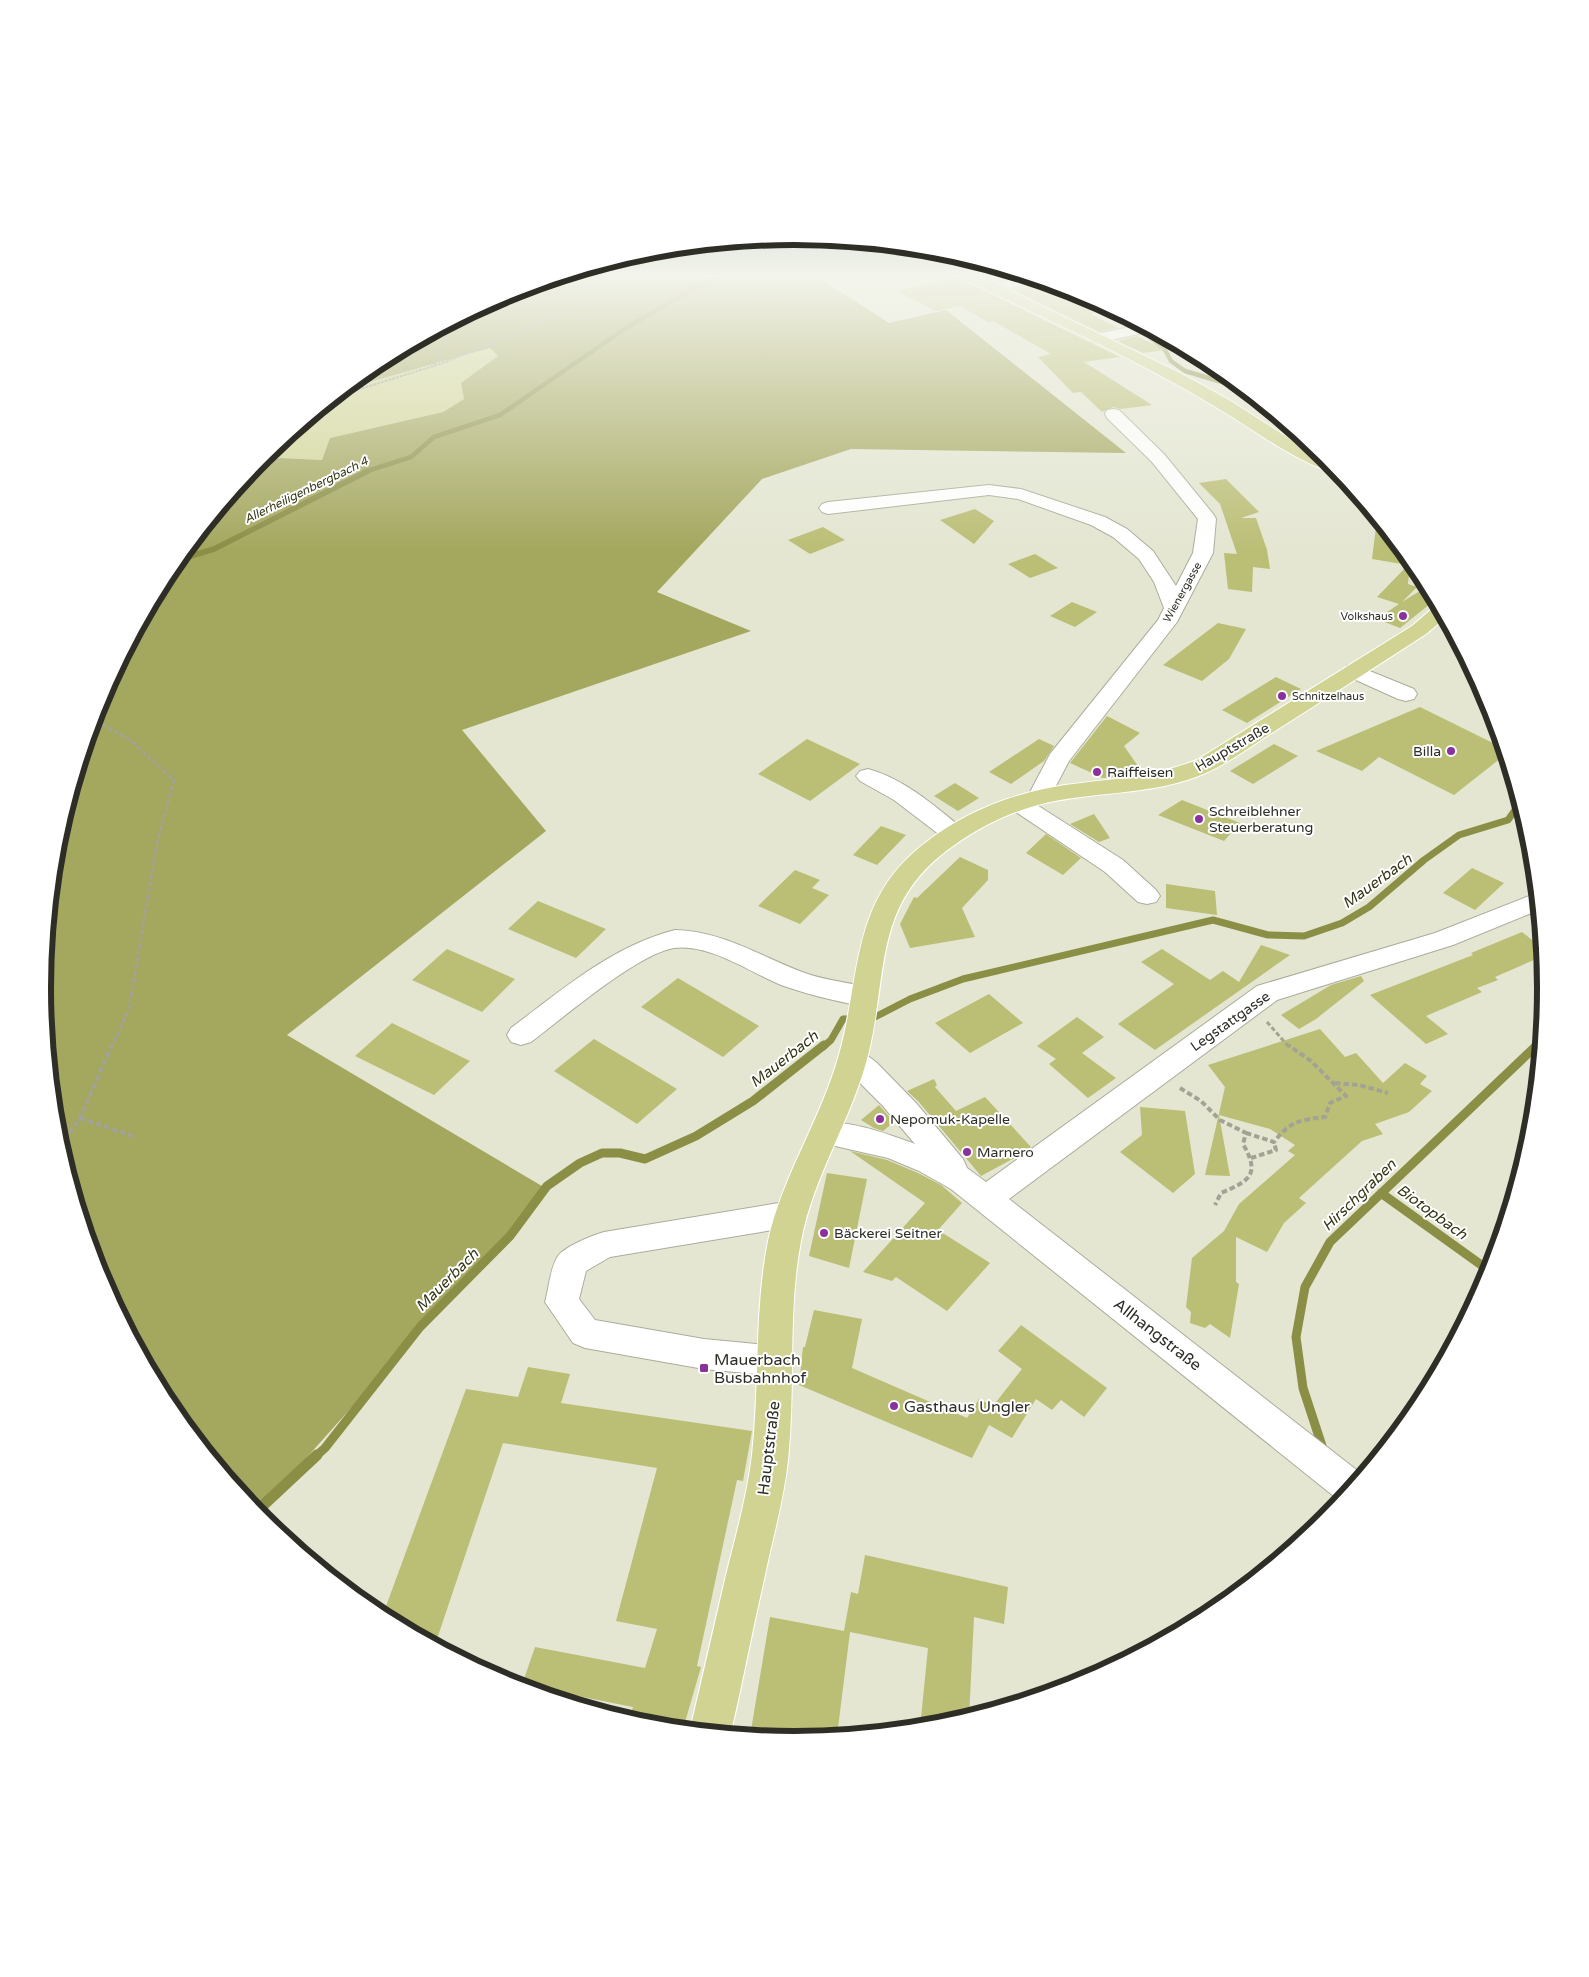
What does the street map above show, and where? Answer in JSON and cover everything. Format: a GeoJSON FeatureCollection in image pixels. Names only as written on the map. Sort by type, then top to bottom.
{"type":"FeatureCollection","features":[{"type":"Feature","properties":{"kind":"main road"},"geometry":{"type":"LineString","coordinates":[[1151,365],[1203,392],[1290,447],[1314,457]]}},
{"type":"Feature","properties":{"kind":"main road","name":"Hauptstraße"},"geometry":{"type":"LineString","coordinates":[[711,1726],[766,1483],[772,1440],[777,1288],[791,1214],[804,1177],[838,1104],[853,1060],[874,936],[895,888],[927,853],[954,834],[979,820],[1029,800],[1131,786],[1189,772],[1219,756],[1356,671],[1419,630],[1437,615]]}},
{"type":"Feature","properties":{"kind":"street","name":"Wienergasse"},"geometry":{"type":"LineString","coordinates":[[1029,800],[1058,759],[1167,622],[1203,554],[1207,519],[1158,458],[1113,414]]}},
{"type":"Feature","properties":{"kind":"street"},"geometry":{"type":"LineString","coordinates":[[828,508],[989,490],[1021,494],[1098,522],[1120,533],[1146,555],[1164,582],[1174,608]]}},
{"type":"Feature","properties":{"kind":"street"},"geometry":{"type":"LineString","coordinates":[[1356,671],[1406,694]]}},
{"type":"Feature","properties":{"kind":"street"},"geometry":{"type":"LineString","coordinates":[[868,776],[915,803],[954,834]]}},
{"type":"Feature","properties":{"kind":"street"},"geometry":{"type":"LineString","coordinates":[[1029,800],[1114,866],[1147,896]]}},
{"type":"Feature","properties":{"kind":"street","name":"Legstattgasse"},"geometry":{"type":"LineString","coordinates":[[974,1190],[1157,1073],[1267,992],[1444,939],[1532,902]]}},
{"type":"Feature","properties":{"kind":"street"},"geometry":{"type":"LineString","coordinates":[[521,1035],[590,983],[633,956],[656,943],[676,939],[696,940],[718,947],[862,1010]]}},
{"type":"Feature","properties":{"kind":"street","name":"Allhangstraße"},"geometry":{"type":"LineString","coordinates":[[853,1060],[895,1100],[974,1190]]}},
{"type":"Feature","properties":{"kind":"street","name":"Allhangstraße"},"geometry":{"type":"LineString","coordinates":[[824,1133],[877,1142],[902,1150],[927,1160],[974,1190],[1282,1431],[1347,1485]]}},
{"type":"Feature","properties":{"kind":"street"},"geometry":{"type":"LineString","coordinates":[[776,1361],[704,1354],[586,1333],[562,1302],[571,1264],[604,1244],[791,1214]]}},
{"type":"Feature","properties":{"kind":"path"},"geometry":{"type":"LineString","coordinates":[[353,391],[434,366]]}},
{"type":"Feature","properties":{"kind":"path"},"geometry":{"type":"LineString","coordinates":[[67,1137],[80,1118],[129,1008],[157,843],[174,780],[130,740],[101,723]]}},
{"type":"Feature","properties":{"kind":"path"},"geometry":{"type":"LineString","coordinates":[[1251,1004],[1291,1049],[1311,1061],[1346,1096],[1330,1103],[1325,1117],[1288,1125],[1274,1142]]}},
{"type":"Feature","properties":{"kind":"path"},"geometry":{"type":"LineString","coordinates":[[1157,1073],[1200,1101],[1220,1120],[1246,1133],[1274,1142]]}},
{"type":"Feature","properties":{"kind":"path"},"geometry":{"type":"LineString","coordinates":[[1334,1083],[1359,1085],[1388,1093]]}},
{"type":"Feature","properties":{"kind":"path"},"geometry":{"type":"LineString","coordinates":[[80,1118],[136,1137]]}},
{"type":"Feature","properties":{"kind":"path"},"geometry":{"type":"LineString","coordinates":[[1215,1204],[1221,1193],[1246,1181],[1251,1172],[1252,1158],[1243,1144],[1246,1133]]}},
{"type":"Feature","properties":{"kind":"path"},"geometry":{"type":"LineString","coordinates":[[1252,1158],[1276,1150],[1274,1142]]}},
{"type":"Feature","properties":{"kind":"green space"},"geometry":{"type":"Polygon","coordinates":[[[391,365],[429,365],[364,384],[391,365]]]}},
{"type":"Feature","properties":{"kind":"green space"},"geometry":{"type":"Polygon","coordinates":[[[429,365],[486,365],[462,383],[464,399],[443,412],[330,438],[322,460],[280,458],[272,460],[304,430],[364,384],[429,365]]]}},
{"type":"Feature","properties":{"kind":"green space"},"geometry":{"type":"Polygon","coordinates":[[[485,365],[1016,365],[1126,453],[851,449],[762,479],[657,592],[751,631],[462,730],[546,831],[287,1035],[547,1189],[262,1507],[236,1479],[205,1441],[151,1360],[128,1317],[108,1273],[77,1181],[66,1134],[58,1086],[51,989],[58,891],[66,843],[77,796],[91,750],[108,704],[128,660],[151,617],[177,576],[205,536],[236,498],[272,460],[280,458],[322,460],[330,438],[443,412],[464,399],[461,383],[485,365]]]}},
{"type":"Feature","properties":{"kind":"building"},"geometry":{"type":"Polygon","coordinates":[[[1046,365],[1089,365],[1152,405],[1121,409],[1113,407],[1102,412],[1081,392],[1073,393],[1046,365]]]}},
{"type":"Feature","properties":{"kind":"building"},"geometry":{"type":"Polygon","coordinates":[[[1226,479],[1259,512],[1241,518],[1256,518],[1267,550],[1270,569],[1253,567],[1252,592],[1228,589],[1224,553],[1237,554],[1220,504],[1199,483],[1226,479]]]}},
{"type":"Feature","properties":{"kind":"building"},"geometry":{"type":"Polygon","coordinates":[[[975,509],[994,521],[974,544],[940,520],[975,509]]]}},
{"type":"Feature","properties":{"kind":"building"},"geometry":{"type":"Polygon","coordinates":[[[1376,526],[1404,564],[1372,559],[1376,526]]]}},
{"type":"Feature","properties":{"kind":"building"},"geometry":{"type":"Polygon","coordinates":[[[823,527],[845,540],[810,554],[788,540],[823,527]]]}},
{"type":"Feature","properties":{"kind":"building"},"geometry":{"type":"Polygon","coordinates":[[[1035,554],[1058,568],[1030,578],[1008,564],[1035,554]]]}},
{"type":"Feature","properties":{"kind":"building"},"geometry":{"type":"Polygon","coordinates":[[[1406,567],[1409,572],[1408,584],[1417,587],[1402,602],[1421,590],[1430,604],[1400,628],[1377,619],[1399,604],[1377,597],[1406,567]]]}},
{"type":"Feature","properties":{"kind":"building"},"geometry":{"type":"Polygon","coordinates":[[[1072,602],[1097,612],[1075,627],[1050,616],[1072,602]]]}},
{"type":"Feature","properties":{"kind":"building"},"geometry":{"type":"Polygon","coordinates":[[[1218,623],[1246,629],[1229,659],[1202,681],[1163,665],[1218,623]]]}},
{"type":"Feature","properties":{"kind":"building"},"geometry":{"type":"Polygon","coordinates":[[[1276,677],[1301,689],[1247,723],[1222,710],[1276,677]]]}},
{"type":"Feature","properties":{"kind":"building","name":"Billa"},"geometry":{"type":"Polygon","coordinates":[[[1420,707],[1496,745],[1501,758],[1454,795],[1379,757],[1362,771],[1316,751],[1420,707]]]}},
{"type":"Feature","properties":{"kind":"building"},"geometry":{"type":"Polygon","coordinates":[[[1107,716],[1140,733],[1124,746],[1138,766],[1126,776],[1103,778],[1070,763],[1107,716]]]}},
{"type":"Feature","properties":{"kind":"building"},"geometry":{"type":"Polygon","coordinates":[[[807,739],[860,764],[810,801],[758,774],[807,739]]]}},
{"type":"Feature","properties":{"kind":"building"},"geometry":{"type":"Polygon","coordinates":[[[1039,739],[1054,746],[1044,761],[1011,784],[989,772],[1039,739]]]}},
{"type":"Feature","properties":{"kind":"building"},"geometry":{"type":"Polygon","coordinates":[[[1274,744],[1298,756],[1253,784],[1230,771],[1274,744]]]}},
{"type":"Feature","properties":{"kind":"building"},"geometry":{"type":"Polygon","coordinates":[[[955,783],[979,798],[958,811],[934,796],[955,783]]]}},
{"type":"Feature","properties":{"kind":"building","name":"Schreiblehner Steuerberatung"},"geometry":{"type":"Polygon","coordinates":[[[1182,800],[1240,823],[1224,841],[1158,815],[1182,800]]]}},
{"type":"Feature","properties":{"kind":"building"},"geometry":{"type":"Polygon","coordinates":[[[1094,814],[1110,838],[1099,842],[1070,824],[1094,814]]]}},
{"type":"Feature","properties":{"kind":"building"},"geometry":{"type":"Polygon","coordinates":[[[881,826],[906,835],[877,865],[853,855],[881,826]]]}},
{"type":"Feature","properties":{"kind":"building"},"geometry":{"type":"Polygon","coordinates":[[[1046,834],[1081,858],[1063,875],[1026,853],[1046,834]]]}},
{"type":"Feature","properties":{"kind":"building"},"geometry":{"type":"Polygon","coordinates":[[[960,857],[988,870],[988,880],[962,908],[975,937],[910,948],[900,924],[914,897],[917,898],[960,857]]]}},
{"type":"Feature","properties":{"kind":"building"},"geometry":{"type":"Polygon","coordinates":[[[1472,868],[1504,883],[1475,910],[1443,893],[1472,868]]]}},
{"type":"Feature","properties":{"kind":"building"},"geometry":{"type":"Polygon","coordinates":[[[795,870],[820,880],[812,888],[829,895],[800,924],[758,906],[795,870]]]}},
{"type":"Feature","properties":{"kind":"building"},"geometry":{"type":"Polygon","coordinates":[[[1166,884],[1215,891],[1217,915],[1166,908],[1166,884]]]}},
{"type":"Feature","properties":{"kind":"building"},"geometry":{"type":"Polygon","coordinates":[[[538,901],[606,929],[576,958],[508,929],[538,901]]]}},
{"type":"Feature","properties":{"kind":"building"},"geometry":{"type":"Polygon","coordinates":[[[1522,932],[1536,943],[1537,959],[1495,977],[1498,980],[1477,988],[1482,992],[1426,1016],[1448,1034],[1426,1044],[1370,995],[1473,955],[1471,953],[1522,932]]]}},
{"type":"Feature","properties":{"kind":"building"},"geometry":{"type":"Polygon","coordinates":[[[1261,945],[1290,955],[1155,1050],[1118,1024],[1174,984],[1141,962],[1162,949],[1210,980],[1223,971],[1239,982],[1261,945]]]}},
{"type":"Feature","properties":{"kind":"building"},"geometry":{"type":"Polygon","coordinates":[[[447,949],[515,979],[482,1012],[412,980],[447,949]]]}},
{"type":"Feature","properties":{"kind":"building"},"geometry":{"type":"Polygon","coordinates":[[[1361,976],[1364,981],[1316,1019],[1299,1029],[1281,1015],[1331,985],[1361,976]]]}},
{"type":"Feature","properties":{"kind":"building"},"geometry":{"type":"Polygon","coordinates":[[[678,978],[759,1026],[723,1057],[641,1007],[678,978]]]}},
{"type":"Feature","properties":{"kind":"building"},"geometry":{"type":"Polygon","coordinates":[[[989,994],[1023,1023],[970,1053],[935,1023],[989,994]]]}},
{"type":"Feature","properties":{"kind":"building"},"geometry":{"type":"Polygon","coordinates":[[[1077,1017],[1104,1037],[1082,1053],[1116,1078],[1088,1098],[1049,1064],[1056,1059],[1037,1046],[1077,1017]]]}},
{"type":"Feature","properties":{"kind":"building"},"geometry":{"type":"Polygon","coordinates":[[[392,1023],[470,1061],[434,1095],[355,1056],[392,1023]]]}},
{"type":"Feature","properties":{"kind":"building"},"geometry":{"type":"Polygon","coordinates":[[[1320,1029],[1345,1057],[1356,1053],[1383,1083],[1405,1063],[1427,1076],[1420,1084],[1432,1091],[1409,1112],[1375,1124],[1383,1134],[1362,1141],[1299,1198],[1306,1203],[1284,1223],[1267,1252],[1236,1237],[1236,1282],[1239,1284],[1230,1338],[1210,1324],[1205,1328],[1190,1323],[1191,1312],[1186,1307],[1192,1258],[1224,1231],[1239,1204],[1295,1155],[1288,1151],[1295,1145],[1270,1129],[1219,1115],[1230,1176],[1205,1175],[1225,1087],[1208,1065],[1320,1029]]]}},
{"type":"Feature","properties":{"kind":"building"},"geometry":{"type":"Polygon","coordinates":[[[594,1039],[677,1089],[637,1124],[554,1071],[594,1039]]]}},
{"type":"Feature","properties":{"kind":"building"},"geometry":{"type":"Polygon","coordinates":[[[934,1079],[937,1085],[935,1087],[956,1111],[985,1097],[1031,1147],[981,1176],[918,1101],[907,1091],[934,1079]]]}},
{"type":"Feature","properties":{"kind":"building","name":"Nepomuk-Kapelle"},"geometry":{"type":"Polygon","coordinates":[[[879,1105],[894,1122],[883,1131],[861,1120],[879,1105]]]}},
{"type":"Feature","properties":{"kind":"building"},"geometry":{"type":"Polygon","coordinates":[[[1140,1107],[1185,1111],[1195,1174],[1173,1193],[1120,1152],[1142,1135],[1140,1107]]]}},
{"type":"Feature","properties":{"kind":"building"},"geometry":{"type":"Polygon","coordinates":[[[850,1151],[887,1160],[918,1173],[941,1185],[962,1203],[938,1230],[990,1263],[947,1311],[896,1277],[892,1281],[863,1272],[925,1203],[850,1151]]]}},
{"type":"Feature","properties":{"kind":"building"},"geometry":{"type":"Polygon","coordinates":[[[827,1173],[867,1179],[849,1268],[809,1256],[827,1173]]]}},
{"type":"Feature","properties":{"kind":"building"},"geometry":{"type":"Polygon","coordinates":[[[814,1310],[862,1319],[852,1368],[967,1418],[979,1399],[993,1406],[1022,1369],[998,1351],[1021,1325],[1107,1388],[1084,1417],[1061,1400],[1052,1410],[1036,1399],[1012,1438],[989,1425],[972,1458],[799,1385],[803,1347],[805,1347],[814,1310]]]}},
{"type":"Feature","properties":{"kind":"building"},"geometry":{"type":"Polygon","coordinates":[[[528,1367],[570,1374],[561,1403],[752,1431],[743,1481],[737,1480],[697,1666],[701,1667],[685,1723],[631,1713],[633,1707],[554,1691],[524,1680],[535,1647],[645,1668],[657,1629],[616,1621],[657,1468],[503,1443],[437,1639],[385,1608],[466,1389],[518,1397],[528,1367]]]}},
{"type":"Feature","properties":{"kind":"building"},"geometry":{"type":"Polygon","coordinates":[[[865,1555],[1008,1587],[1004,1624],[974,1617],[969,1710],[921,1720],[928,1648],[850,1632],[838,1730],[794,1732],[751,1730],[770,1617],[844,1631],[851,1592],[858,1594],[865,1555]]]}},
{"type":"Feature","properties":{"kind":"waterway","name":"Allerheiligenbergbach 4"},"geometry":{"type":"LineString","coordinates":[[364,472],[411,457],[434,437],[500,415],[572,365]]}},
{"type":"Feature","properties":{"kind":"waterway","name":"Mauerbach"},"geometry":{"type":"LineString","coordinates":[[1177,365],[1185,371],[1223,382]]}},
{"type":"Feature","properties":{"kind":"waterway","name":"Allerheiligenbergbach 4"},"geometry":{"type":"LineString","coordinates":[[191,556],[214,549],[368,471]]}},
{"type":"Feature","properties":{"kind":"waterway","name":"Mauerbach"},"geometry":{"type":"LineString","coordinates":[[823,1047],[831,1040],[843,1019],[873,1018],[910,999],[963,979],[1213,920],[1268,935],[1304,936],[1342,923],[1369,907],[1424,860],[1459,835],[1508,820],[1515,810]]}},
{"type":"Feature","properties":{"kind":"waterway","name":"Mauerbach"},"geometry":{"type":"LineString","coordinates":[[316,1456],[325,1448],[420,1327],[510,1236],[547,1186],[580,1163],[602,1153],[620,1153],[645,1159],[696,1136],[753,1101],[824,1045]]}},
{"type":"Feature","properties":{"kind":"waterway","name":"Hirschgraben"},"geometry":{"type":"LineString","coordinates":[[1381,1193],[1535,1047]]}},
{"type":"Feature","properties":{"kind":"waterway","name":"Hirschgraben"},"geometry":{"type":"LineString","coordinates":[[1323,1449],[1303,1388],[1296,1337],[1305,1287],[1330,1242],[1381,1193]]}},
{"type":"Feature","properties":{"kind":"waterway","name":"Biotopbach"},"geometry":{"type":"LineString","coordinates":[[1381,1193],[1483,1267]]}},
{"type":"Feature","properties":{"kind":"waterway","name":"Mauerbach"},"geometry":{"type":"LineString","coordinates":[[262,1506],[317,1455]]}},
{"type":"Feature","properties":{"kind":"place","name":"Volkshaus"},"geometry":{"type":"Point","coordinates":[1403,616]}},
{"type":"Feature","properties":{"kind":"place","name":"Schnitzelhaus"},"geometry":{"type":"Point","coordinates":[1282,696]}},
{"type":"Feature","properties":{"kind":"place","name":"Billa"},"geometry":{"type":"Point","coordinates":[1451,751]}},
{"type":"Feature","properties":{"kind":"place","name":"Raiffeisen"},"geometry":{"type":"Point","coordinates":[1097,772]}},
{"type":"Feature","properties":{"kind":"place","name":"Schreiblehner Steuerberatung"},"geometry":{"type":"Point","coordinates":[1199,819]}},
{"type":"Feature","properties":{"kind":"place","name":"Nepomuk-Kapelle"},"geometry":{"type":"Point","coordinates":[880,1119]}},
{"type":"Feature","properties":{"kind":"place","name":"Marnero"},"geometry":{"type":"Point","coordinates":[967,1152]}},
{"type":"Feature","properties":{"kind":"place","name":"Bäckerei Seitner"},"geometry":{"type":"Point","coordinates":[824,1233]}},
{"type":"Feature","properties":{"kind":"place","name":"Mauerbach Busbahnhof"},"geometry":{"type":"Point","coordinates":[704,1368]}},
{"type":"Feature","properties":{"kind":"place","name":"Gasthaus Ungler"},"geometry":{"type":"Point","coordinates":[894,1406]}}]}
